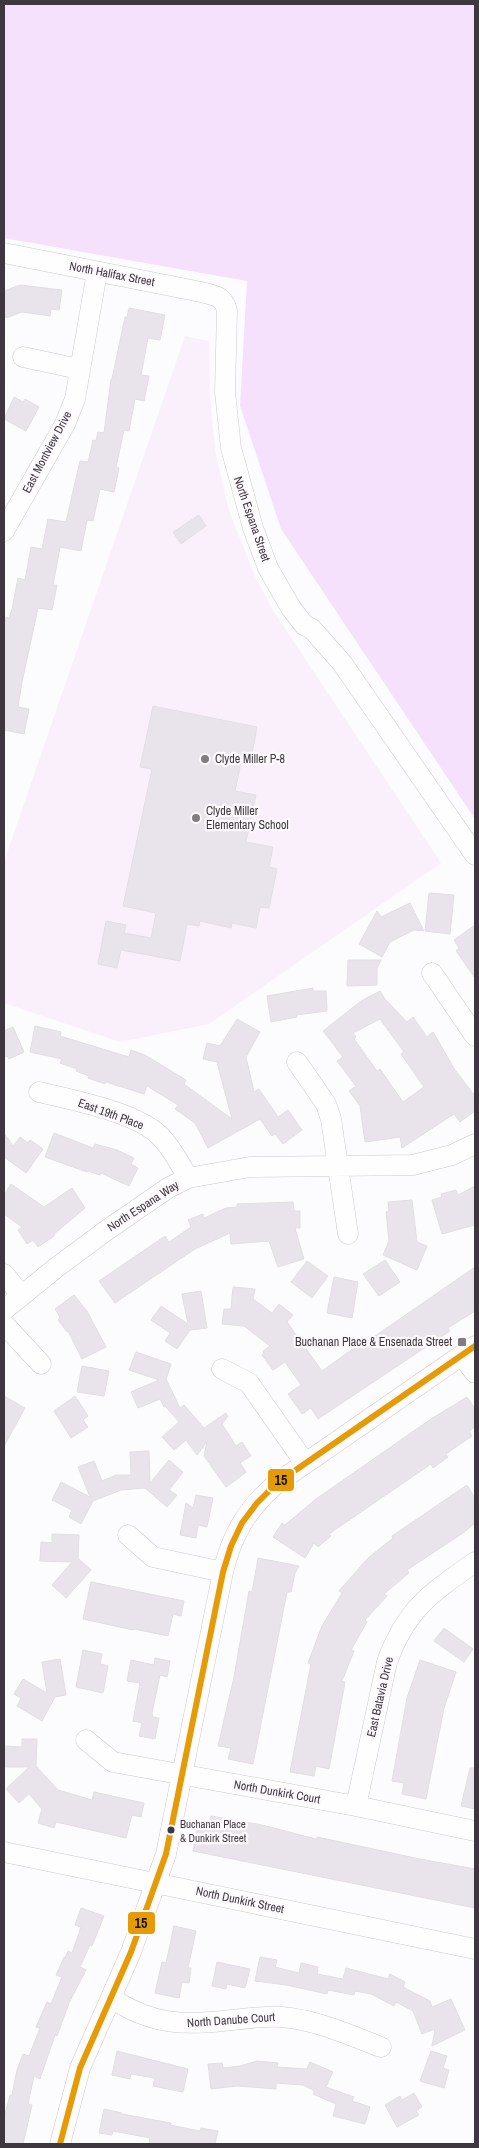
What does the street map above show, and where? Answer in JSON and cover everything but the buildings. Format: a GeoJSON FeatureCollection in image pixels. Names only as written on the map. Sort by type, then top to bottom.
{"type":"FeatureCollection","features":[{"type":"Feature","properties":{"kind":"street","name":"North Halifax Street"},"geometry":{"type":"LineString","coordinates":[[4,252],[220,297]]}},
{"type":"Feature","properties":{"kind":"street","name":"East Montview Drive"},"geometry":{"type":"LineString","coordinates":[[4,531],[65,424],[74,399],[97,272]]}},
{"type":"Feature","properties":{"kind":"street","name":"North Espana Street"},"geometry":{"type":"LineString","coordinates":[[220,297],[227,311],[225,392],[234,463],[252,528],[268,568],[290,608],[304,625],[312,629],[342,663],[475,854]]}},
{"type":"Feature","properties":{"kind":"street"},"geometry":{"type":"LineString","coordinates":[[23,357],[79,369]]}},
{"type":"Feature","properties":{"kind":"street"},"geometry":{"type":"LineString","coordinates":[[432,973],[475,1036]]}},
{"type":"Feature","properties":{"kind":"street"},"geometry":{"type":"LineString","coordinates":[[297,1062],[326,1104],[331,1119],[348,1234]]}},
{"type":"Feature","properties":{"kind":"street","name":"East 19th Place"},"geometry":{"type":"LineString","coordinates":[[39,1092],[88,1104],[130,1118],[153,1130],[170,1147],[188,1178]]}},
{"type":"Feature","properties":{"kind":"street","name":"North Espana Way"},"geometry":{"type":"LineString","coordinates":[[4,1310],[107,1230],[168,1188],[188,1178],[250,1167],[413,1165],[452,1155],[475,1144]]}},
{"type":"Feature","properties":{"kind":"street"},"geometry":{"type":"LineString","coordinates":[[4,1274],[21,1295]]}},
{"type":"Feature","properties":{"kind":"street"},"geometry":{"type":"LineString","coordinates":[[4,1324],[41,1364]]}},
{"type":"Feature","properties":{"kind":"street"},"geometry":{"type":"LineString","coordinates":[[60,2144],[80,2068],[131,1952],[166,1854],[222,1572],[228,1550],[241,1524],[255,1504],[277,1483],[469,1350],[475,1373]]}},
{"type":"Feature","properties":{"kind":"street"},"geometry":{"type":"LineString","coordinates":[[222,1369],[249,1383],[305,1463]]}},
{"type":"Feature","properties":{"kind":"street"},"geometry":{"type":"LineString","coordinates":[[128,1535],[153,1557],[222,1572]]}},
{"type":"Feature","properties":{"kind":"street","name":"East Batavia Drive"},"geometry":{"type":"LineString","coordinates":[[356,1806],[386,1662],[392,1646],[401,1628],[421,1602],[475,1562]]}},
{"type":"Feature","properties":{"kind":"street","name":"North Dunkirk Court"},"geometry":{"type":"LineString","coordinates":[[86,1740],[113,1762],[356,1806],[475,1831]]}},
{"type":"Feature","properties":{"kind":"street","name":"North Dunkirk Street"},"geometry":{"type":"LineString","coordinates":[[4,1852],[475,1949]]}},
{"type":"Feature","properties":{"kind":"street","name":"North Danube Court"},"geometry":{"type":"LineString","coordinates":[[111,1998],[146,2017],[161,2021],[179,2024],[267,2016],[283,2017],[319,2024],[381,2047]]}},
{"type":"Feature","properties":{"kind":"shaded area"},"geometry":{"type":"Polygon","coordinates":[[[6,4],[475,4],[475,819],[281,529],[240,406],[247,281],[4,238],[4,15],[6,4]]]}},
{"type":"Feature","properties":{"kind":"shaded area","name":"Clyde Miller P-8"},"geometry":{"type":"Polygon","coordinates":[[[185,336],[209,341],[210,399],[216,456],[229,511],[255,576],[272,609],[441,863],[209,1024],[120,1042],[4,1003],[4,862],[185,336]]]}},
{"type":"Feature","properties":{"kind":"transit line","name":"15"},"geometry":{"type":"LineString","coordinates":[[60,2144],[80,2068],[131,1952],[166,1854],[223,1572],[231,1546],[242,1523],[257,1503],[277,1483],[475,1346]]}},
{"type":"Feature","properties":{"kind":"place","name":"Clyde Miller P-8"},"geometry":{"type":"Point","coordinates":[205,759]}},
{"type":"Feature","properties":{"kind":"place","name":"Clyde Miller Elementary School"},"geometry":{"type":"Point","coordinates":[196,818]}},
{"type":"Feature","properties":{"kind":"place","name":"Buchanan Place & Ensenada Street"},"geometry":{"type":"Point","coordinates":[462,1342]}},
{"type":"Feature","properties":{"kind":"place","name":"Buchanan Place & Dunkirk Street"},"geometry":{"type":"Point","coordinates":[171,1830]}}]}
